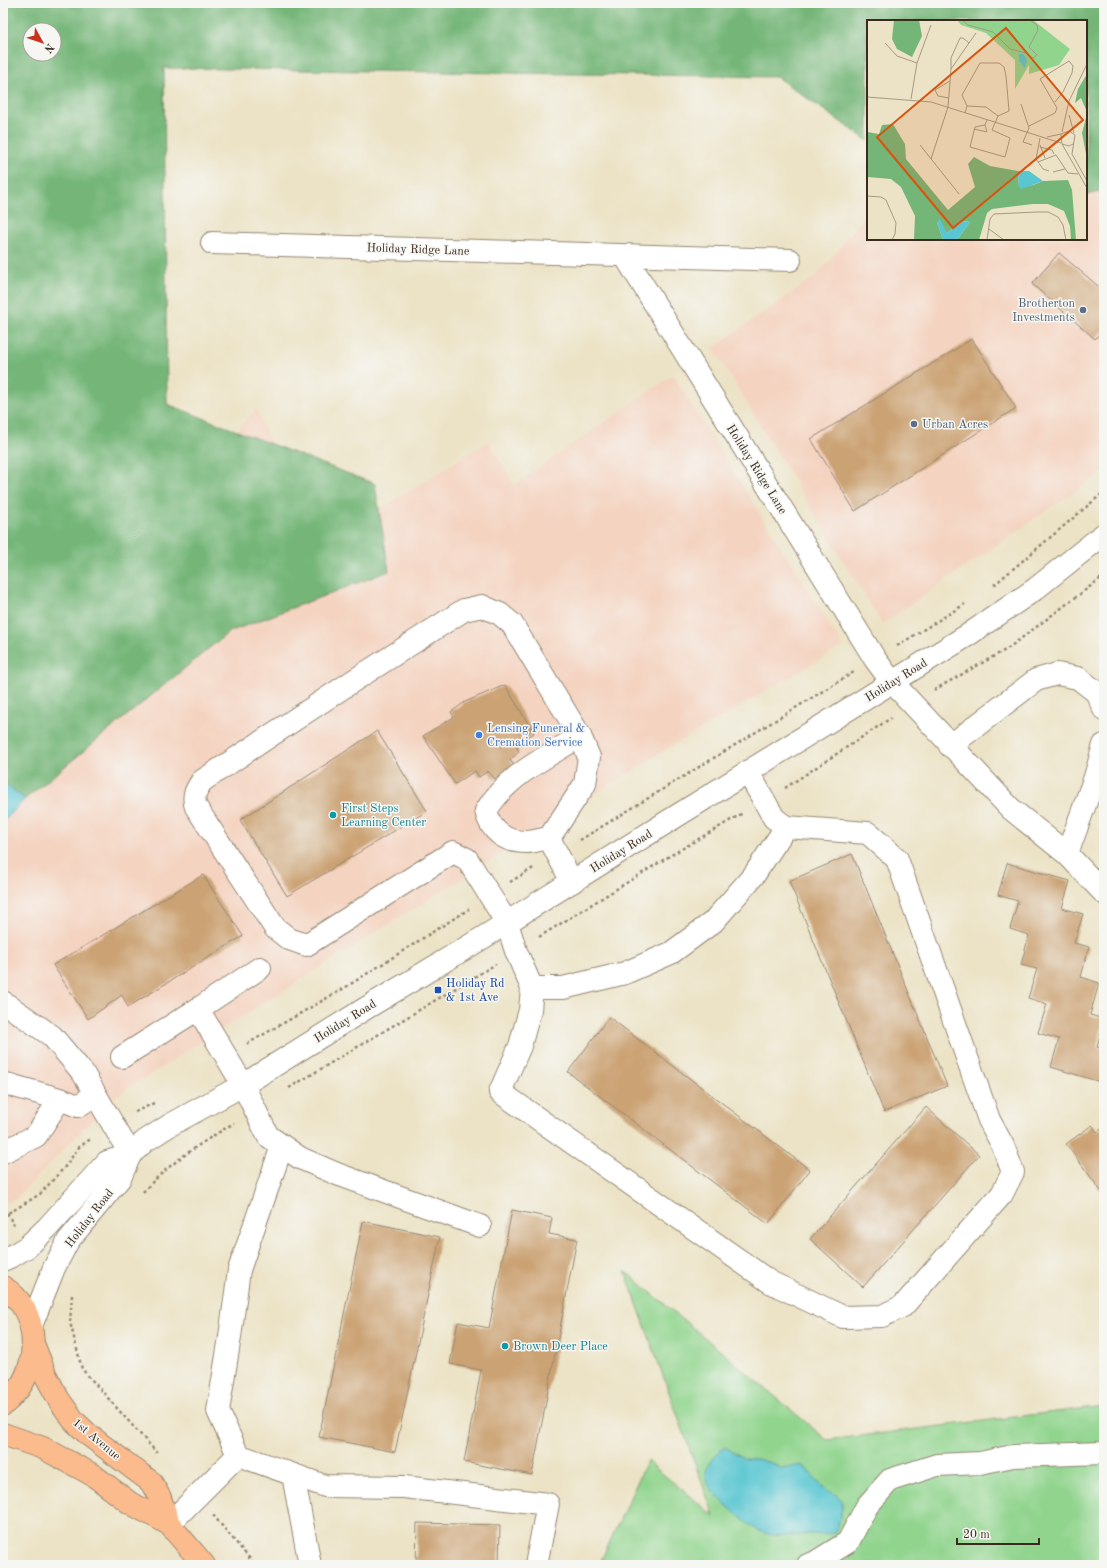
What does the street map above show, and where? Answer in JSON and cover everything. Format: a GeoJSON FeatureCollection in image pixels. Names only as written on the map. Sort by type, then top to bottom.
{"type":"FeatureCollection","features":[{"type":"Feature","properties":{"kind":"main road","name":"1st Avenue"},"geometry":{"type":"LineString","coordinates":[[3,1287],[22,1306],[46,1376],[59,1400],[74,1421],[90,1436],[150,1482],[160,1498],[169,1524]]}},
{"type":"Feature","properties":{"kind":"main road"},"geometry":{"type":"LineString","coordinates":[[3,1404],[21,1387],[30,1368],[32,1336]]}},
{"type":"Feature","properties":{"kind":"main road","name":"1st Avenue"},"geometry":{"type":"LineString","coordinates":[[3,1434],[43,1448],[93,1475],[130,1503],[169,1524],[204,1565]]}},
{"type":"Feature","properties":{"kind":"street","name":"Holiday Ridge Lane"},"geometry":{"type":"LineString","coordinates":[[212,243],[790,260]]}},
{"type":"Feature","properties":{"kind":"street","name":"Holiday Ridge Lane"},"geometry":{"type":"LineString","coordinates":[[624,256],[875,659],[892,682],[950,746],[1011,809],[1067,854],[1104,893]]}},
{"type":"Feature","properties":{"kind":"street","name":"Holiday Road"},"geometry":{"type":"LineString","coordinates":[[3,1260],[27,1246],[47,1228],[107,1162],[131,1154],[146,1141],[170,1125],[243,1085],[507,923],[968,635],[1034,590],[1104,534]]}},
{"type":"Feature","properties":{"kind":"street"},"geometry":{"type":"LineString","coordinates":[[553,846],[585,784],[588,757],[580,736],[512,624],[500,614],[482,606],[464,610],[353,681],[202,781],[195,792],[194,799],[196,807],[275,928],[289,939],[306,945],[453,852],[467,859],[507,923],[516,952],[532,988],[530,1010],[520,1046],[500,1092],[770,1282],[843,1317],[882,1316],[903,1306],[1002,1194],[1013,1172],[1004,1146],[989,1120],[897,859],[868,833],[786,827],[774,818],[748,772]]}},
{"type":"Feature","properties":{"kind":"street"},"geometry":{"type":"LineString","coordinates":[[950,746],[1036,680],[1057,674],[1078,678],[1096,692],[1104,709]]}},
{"type":"Feature","properties":{"kind":"street"},"geometry":{"type":"LineString","coordinates":[[553,846],[510,839],[495,831],[489,822],[486,811],[493,798],[520,773],[580,736]]}},
{"type":"Feature","properties":{"kind":"street"},"geometry":{"type":"LineString","coordinates":[[1067,854],[1095,777],[1104,745]]}},
{"type":"Feature","properties":{"kind":"street"},"geometry":{"type":"LineString","coordinates":[[532,988],[563,988],[625,973],[672,953],[713,922],[754,875],[786,827]]}},
{"type":"Feature","properties":{"kind":"street"},"geometry":{"type":"LineString","coordinates":[[553,846],[572,882]]}},
{"type":"Feature","properties":{"kind":"street"},"geometry":{"type":"LineString","coordinates":[[122,1057],[260,968]]}},
{"type":"Feature","properties":{"kind":"street"},"geometry":{"type":"LineString","coordinates":[[3,1002],[52,1036],[83,1073],[131,1154]]}},
{"type":"Feature","properties":{"kind":"street"},"geometry":{"type":"LineString","coordinates":[[198,1009],[243,1085],[268,1136],[300,1158],[337,1174],[480,1226]]}},
{"type":"Feature","properties":{"kind":"street"},"geometry":{"type":"LineString","coordinates":[[3,1084],[60,1098],[78,1106],[95,1095]]}},
{"type":"Feature","properties":{"kind":"street"},"geometry":{"type":"LineString","coordinates":[[3,1152],[36,1136],[60,1098]]}},
{"type":"Feature","properties":{"kind":"street"},"geometry":{"type":"LineString","coordinates":[[282,1146],[239,1270],[218,1411],[238,1455],[325,1486],[404,1487],[548,1504],[536,1565]]}},
{"type":"Feature","properties":{"kind":"street","name":"Holiday Road"},"geometry":{"type":"LineString","coordinates":[[32,1336],[54,1268],[68,1241],[120,1178],[131,1154]]}},
{"type":"Feature","properties":{"kind":"street"},"geometry":{"type":"LineString","coordinates":[[808,1565],[814,1563],[848,1542],[867,1506],[890,1480],[937,1465],[980,1463],[1013,1456],[1104,1452]]}},
{"type":"Feature","properties":{"kind":"street"},"geometry":{"type":"LineString","coordinates":[[169,1524],[238,1455]]}},
{"type":"Feature","properties":{"kind":"street"},"geometry":{"type":"LineString","coordinates":[[293,1475],[310,1565]]}},
{"type":"Feature","properties":{"kind":"path"},"geometry":{"type":"LineString","coordinates":[[991,587],[1104,492]]}},
{"type":"Feature","properties":{"kind":"path"},"geometry":{"type":"LineString","coordinates":[[138,1197],[154,1180],[195,1148],[516,952],[673,854],[793,784],[925,695],[1007,649],[1104,576]]}},
{"type":"Feature","properties":{"kind":"path"},"geometry":{"type":"LineString","coordinates":[[226,1056],[346,987],[490,895],[553,846],[875,659],[966,604]]}},
{"type":"Feature","properties":{"kind":"path"},"geometry":{"type":"LineString","coordinates":[[3,1215],[7,1213]]}},
{"type":"Feature","properties":{"kind":"path"},"geometry":{"type":"LineString","coordinates":[[72,1292],[70,1322],[82,1369],[161,1457]]}},
{"type":"Feature","properties":{"kind":"path"},"geometry":{"type":"LineString","coordinates":[[197,1496],[255,1565]]}},
{"type":"Feature","properties":{"kind":"shaded area"},"geometry":{"type":"Polygon","coordinates":[[[1104,3],[1104,471],[882,624],[713,348],[817,275],[867,214],[867,240],[1087,240],[1087,20],[867,21],[829,6],[1104,3]]]}},
{"type":"Feature","properties":{"kind":"shaded area"},"geometry":{"type":"Polygon","coordinates":[[[673,375],[843,646],[667,749],[113,1098],[16,1199],[3,1203],[3,700],[256,409],[316,549],[489,441],[514,485],[673,375]]]}},
{"type":"Feature","properties":{"kind":"green space"},"geometry":{"type":"Polygon","coordinates":[[[3,3],[1104,3],[1104,186],[1100,192],[1087,195],[1087,20],[867,20],[867,140],[777,77],[164,68],[167,404],[375,484],[389,571],[229,632],[25,799],[3,782],[3,3]]]}},
{"type":"Feature","properties":{"kind":"green space"},"geometry":{"type":"Polygon","coordinates":[[[625,1271],[827,1440],[1104,1406],[1104,1565],[599,1565],[647,1461],[714,1516],[625,1271]]]}},
{"type":"Feature","properties":{"kind":"water"},"geometry":{"type":"Polygon","coordinates":[[[3,782],[25,799],[3,822],[3,782]]]}},
{"type":"Feature","properties":{"kind":"water"},"geometry":{"type":"Polygon","coordinates":[[[725,1447],[745,1459],[758,1459],[771,1463],[782,1469],[801,1465],[819,1483],[838,1496],[842,1501],[843,1505],[836,1530],[832,1533],[826,1534],[790,1536],[768,1534],[749,1524],[716,1495],[707,1480],[706,1473],[708,1465],[725,1447]]]}},
{"type":"Feature","properties":{"kind":"building","name":"Brotherton Investments"},"geometry":{"type":"Polygon","coordinates":[[[1059,253],[1104,291],[1104,329],[1095,339],[1032,284],[1059,253]]]}},
{"type":"Feature","properties":{"kind":"building","name":"Urban Acres"},"geometry":{"type":"Polygon","coordinates":[[[972,339],[1016,408],[855,511],[811,439],[972,339]]]}},
{"type":"Feature","properties":{"kind":"building","name":"Lensing Funeral & Cremation Service"},"geometry":{"type":"Polygon","coordinates":[[[505,685],[534,733],[516,745],[519,752],[510,760],[515,767],[495,779],[488,771],[479,777],[475,771],[455,784],[423,736],[454,717],[451,712],[465,702],[505,685]]]}},
{"type":"Feature","properties":{"kind":"building","name":"First Steps Learning Center"},"geometry":{"type":"Polygon","coordinates":[[[377,731],[427,811],[287,896],[240,820],[377,731]]]}},
{"type":"Feature","properties":{"kind":"building"},"geometry":{"type":"Polygon","coordinates":[[[852,854],[947,1086],[884,1112],[789,881],[852,854]]]}},
{"type":"Feature","properties":{"kind":"building"},"geometry":{"type":"Polygon","coordinates":[[[1007,863],[1070,881],[1062,908],[1083,914],[1074,943],[1089,947],[1081,977],[1099,983],[1090,1015],[1104,1019],[1097,1047],[1104,1049],[1104,1083],[1051,1067],[1059,1039],[1038,1033],[1047,1004],[1028,998],[1037,969],[1021,965],[1029,935],[1010,929],[1018,901],[998,895],[1007,863]]]}},
{"type":"Feature","properties":{"kind":"building"},"geometry":{"type":"Polygon","coordinates":[[[203,875],[243,936],[128,1007],[122,995],[88,1019],[53,965],[203,875]]]}},
{"type":"Feature","properties":{"kind":"building"},"geometry":{"type":"Polygon","coordinates":[[[609,1017],[810,1170],[768,1224],[568,1072],[609,1017]]]}},
{"type":"Feature","properties":{"kind":"building"},"geometry":{"type":"Polygon","coordinates":[[[926,1107],[979,1155],[863,1287],[810,1239],[926,1107]]]}},
{"type":"Feature","properties":{"kind":"building"},"geometry":{"type":"Polygon","coordinates":[[[1092,1125],[1097,1132],[1104,1127],[1104,1195],[1066,1144],[1092,1125]]]}},
{"type":"Feature","properties":{"kind":"building","name":"Brown Deer Place"},"geometry":{"type":"Polygon","coordinates":[[[512,1210],[552,1218],[549,1234],[577,1239],[532,1475],[464,1462],[481,1370],[450,1364],[458,1322],[489,1328],[512,1210]]]}},
{"type":"Feature","properties":{"kind":"building"},"geometry":{"type":"Polygon","coordinates":[[[363,1221],[440,1237],[395,1452],[319,1437],[363,1221]]]}},
{"type":"Feature","properties":{"kind":"building"},"geometry":{"type":"Polygon","coordinates":[[[417,1523],[500,1525],[499,1565],[416,1565],[417,1523]]]}},
{"type":"Feature","properties":{"kind":"place","name":"Brotherton Investments"},"geometry":{"type":"Point","coordinates":[1083,310]}},
{"type":"Feature","properties":{"kind":"place","name":"Urban Acres"},"geometry":{"type":"Point","coordinates":[914,424]}},
{"type":"Feature","properties":{"kind":"place","name":"Lensing Funeral & Cremation Service"},"geometry":{"type":"Point","coordinates":[479,735]}},
{"type":"Feature","properties":{"kind":"place","name":"First Steps Learning Center"},"geometry":{"type":"Point","coordinates":[333,815]}},
{"type":"Feature","properties":{"kind":"place","name":"Holiday Rd & 1st Ave"},"geometry":{"type":"Point","coordinates":[438,990]}},
{"type":"Feature","properties":{"kind":"place","name":"Brown Deer Place"},"geometry":{"type":"Point","coordinates":[505,1346]}}]}
